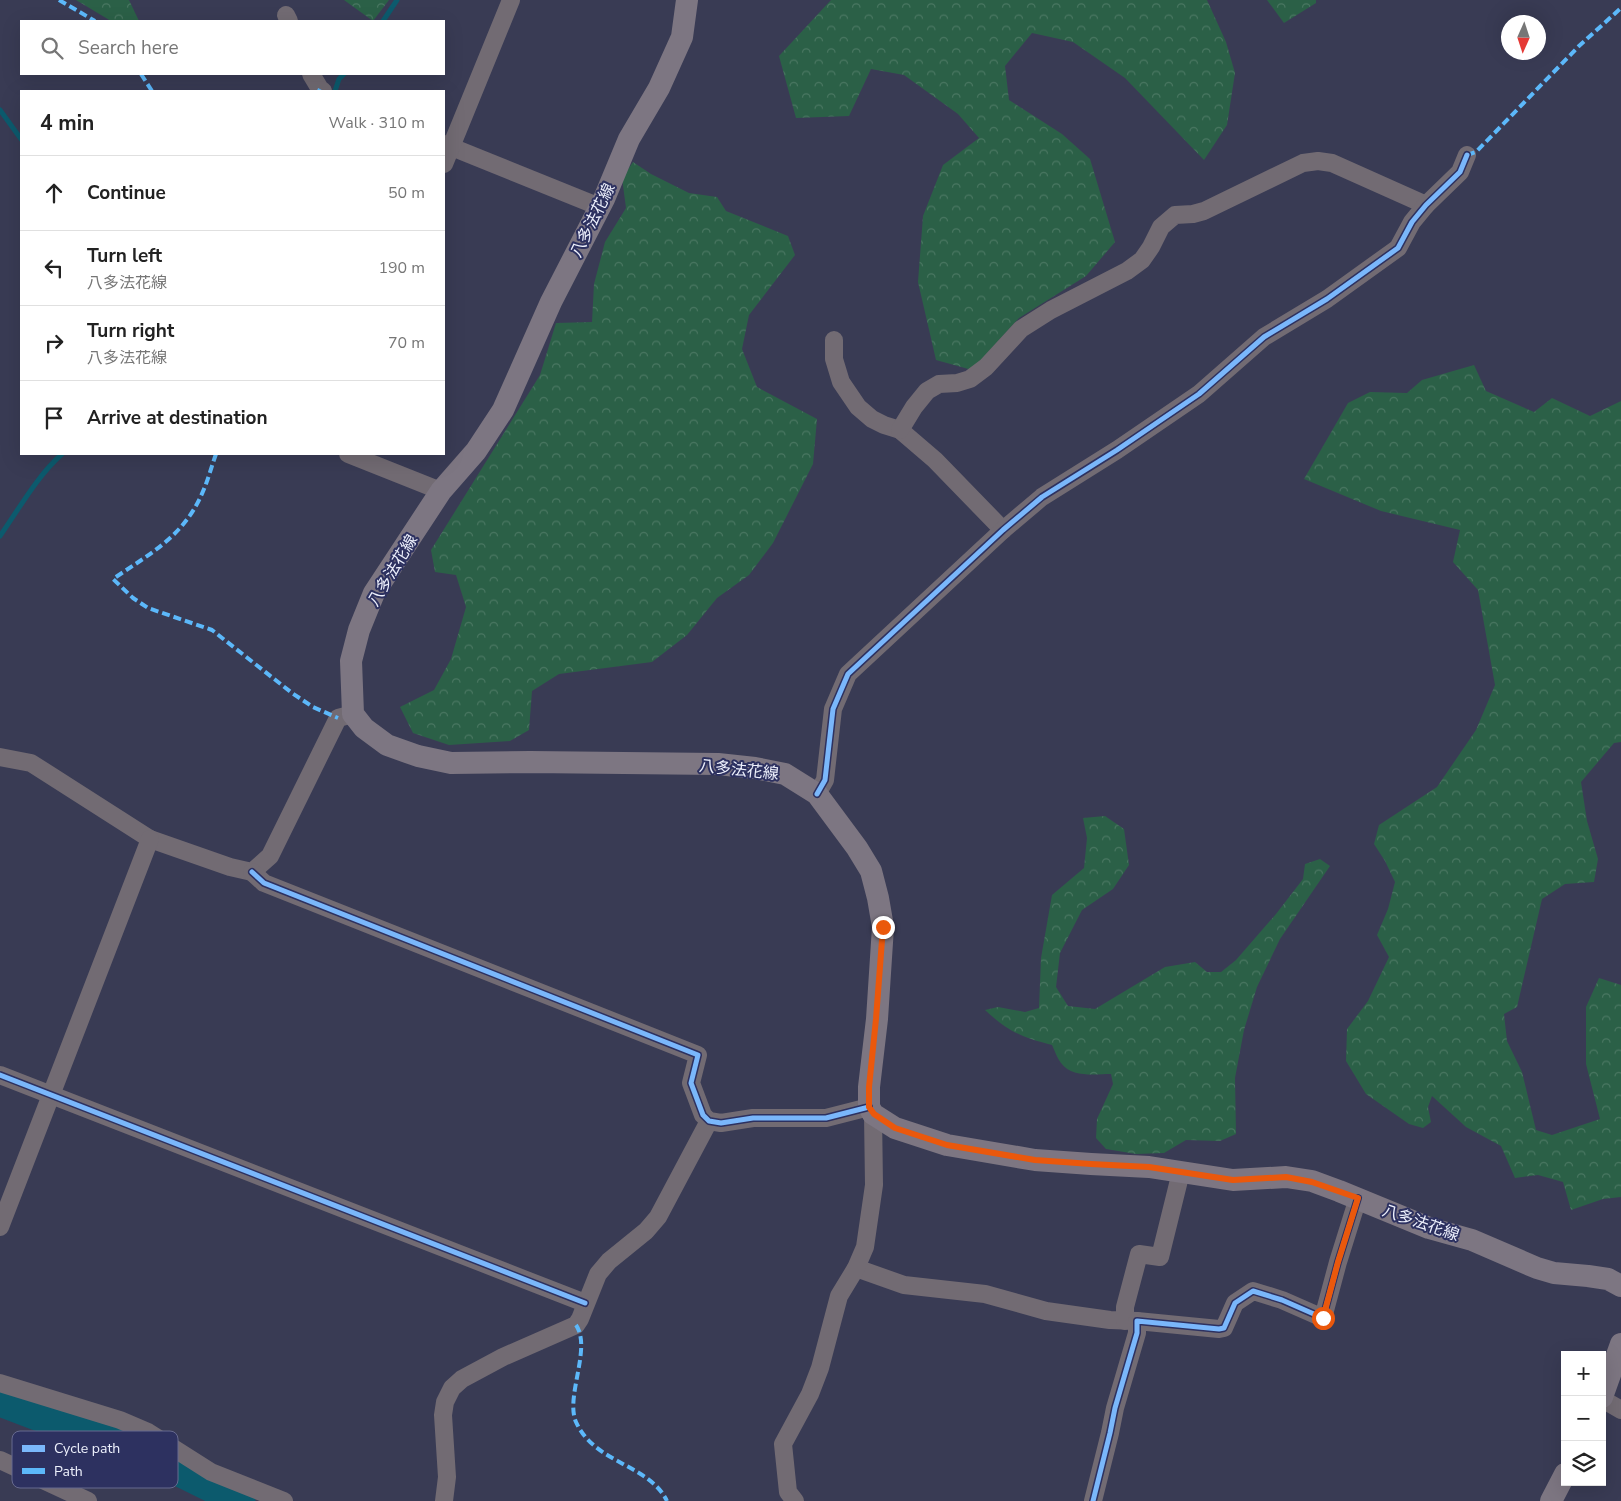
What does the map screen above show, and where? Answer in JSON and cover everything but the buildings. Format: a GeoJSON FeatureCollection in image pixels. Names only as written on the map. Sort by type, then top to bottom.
{"type":"FeatureCollection","features":[{"type":"Feature","properties":{"kind":"main road","name":"八多法花線"},"geometry":{"type":"LineString","coordinates":[[687,0],[682,37],[659,88],[629,139],[600,207],[551,302],[503,410],[476,450],[441,491],[374,593],[359,630],[351,661],[353,714],[364,728],[387,745],[418,756],[451,763],[718,764],[755,768],[785,774],[818,794],[857,848],[871,872],[878,898],[883,927],[869,1087],[871,1110],[895,1128],[947,1145],[1035,1160],[1149,1167],[1233,1180],[1286,1177],[1312,1182],[1358,1198],[1428,1228],[1472,1240],[1537,1268],[1554,1273],[1608,1279],[1621,1286]]}},
{"type":"Feature","properties":{"kind":"main road"},"geometry":{"type":"LineString","coordinates":[[1603,1396],[1621,1344]]}},
{"type":"Feature","properties":{"kind":"main road"},"geometry":{"type":"LineString","coordinates":[[1551,1501],[1561,1482]]}},
{"type":"Feature","properties":{"kind":"street"},"geometry":{"type":"LineString","coordinates":[[445,158],[447,145],[511,0]]}},
{"type":"Feature","properties":{"kind":"street"},"geometry":{"type":"LineString","coordinates":[[312,75],[322,90]]}},
{"type":"Feature","properties":{"kind":"street"},"geometry":{"type":"LineString","coordinates":[[447,145],[600,207]]}},
{"type":"Feature","properties":{"kind":"street"},"geometry":{"type":"LineString","coordinates":[[818,794],[825,780],[833,709],[848,674],[1042,497],[1117,450],[1199,394],[1264,337],[1327,299],[1398,248],[1412,222],[1426,204],[1460,172],[1467,156]]}},
{"type":"Feature","properties":{"kind":"street"},"geometry":{"type":"LineString","coordinates":[[900,430],[914,407],[927,392],[939,384],[957,383],[970,379],[986,367],[1021,329],[1051,310],[1127,270],[1142,260],[1161,227],[1175,215],[1204,211],[1303,163],[1318,161],[1332,163],[1426,204]]}},
{"type":"Feature","properties":{"kind":"street"},"geometry":{"type":"LineString","coordinates":[[834,340],[834,358],[841,382],[858,407],[872,419],[900,430],[935,460],[1004,530]]}},
{"type":"Feature","properties":{"kind":"street"},"geometry":{"type":"LineString","coordinates":[[351,455],[441,491]]}},
{"type":"Feature","properties":{"kind":"street"},"geometry":{"type":"LineString","coordinates":[[252,872],[270,856],[338,718],[353,714]]}},
{"type":"Feature","properties":{"kind":"street"},"geometry":{"type":"LineString","coordinates":[[0,757],[31,763],[150,839],[230,867],[252,872],[264,883],[698,1055],[692,1083],[703,1115],[709,1121],[721,1123],[753,1118],[826,1118],[871,1110],[874,1185],[865,1247],[856,1268],[839,1296],[820,1368],[810,1394],[783,1444],[788,1492],[795,1501]]}},
{"type":"Feature","properties":{"kind":"street"},"geometry":{"type":"LineString","coordinates":[[0,1227],[150,839]]}},
{"type":"Feature","properties":{"kind":"street"},"geometry":{"type":"LineString","coordinates":[[0,1074],[585,1303]]}},
{"type":"Feature","properties":{"kind":"street"},"geometry":{"type":"LineString","coordinates":[[444,1501],[447,1477],[443,1415],[445,1402],[452,1388],[462,1379],[503,1357],[576,1325],[598,1274],[609,1261],[646,1231],[658,1217],[709,1121]]}},
{"type":"Feature","properties":{"kind":"street"},"geometry":{"type":"LineString","coordinates":[[1093,1501],[1110,1433],[1114,1408],[1137,1333],[1125,1307],[1139,1254],[1160,1257],[1181,1172]]}},
{"type":"Feature","properties":{"kind":"street"},"geometry":{"type":"LineString","coordinates":[[856,1268],[904,1285],[985,1294],[1046,1311],[1110,1320],[1219,1330],[1224,1328],[1235,1302],[1253,1291],[1282,1300],[1323,1318],[1358,1198]]}},
{"type":"Feature","properties":{"kind":"street"},"geometry":{"type":"LineString","coordinates":[[0,1383],[127,1423],[146,1431]]}},
{"type":"Feature","properties":{"kind":"street"},"geometry":{"type":"LineString","coordinates":[[1606,1401],[1621,1410]]}},
{"type":"Feature","properties":{"kind":"street"},"geometry":{"type":"LineString","coordinates":[[178,1451],[211,1472],[284,1501]]}},
{"type":"Feature","properties":{"kind":"street"},"geometry":{"type":"LineString","coordinates":[[0,1460],[12,1466]]}},
{"type":"Feature","properties":{"kind":"street"},"geometry":{"type":"LineString","coordinates":[[60,1488],[88,1501]]}},
{"type":"Feature","properties":{"kind":"green space"},"geometry":{"type":"Polygon","coordinates":[[[76,0],[129,0],[139,20],[109,20],[76,0]]]}},
{"type":"Feature","properties":{"kind":"green space"},"geometry":{"type":"Polygon","coordinates":[[[344,0],[389,0],[374,20],[344,0]]]}},
{"type":"Feature","properties":{"kind":"green space"},"geometry":{"type":"Polygon","coordinates":[[[831,0],[1207,0],[1226,42],[1235,73],[1227,125],[1204,160],[1125,78],[1073,42],[1032,33],[1005,66],[1009,100],[1062,134],[1090,159],[1115,242],[1086,276],[1019,318],[972,370],[936,360],[918,282],[923,216],[943,165],[979,138],[958,114],[904,75],[871,69],[849,116],[796,118],[779,56],[831,0]]]}},
{"type":"Feature","properties":{"kind":"green space"},"geometry":{"type":"Polygon","coordinates":[[[1267,0],[1316,0],[1316,3],[1284,23],[1267,0]]]}},
{"type":"Feature","properties":{"kind":"green space"},"geometry":{"type":"Polygon","coordinates":[[[633,162],[651,174],[689,193],[717,197],[726,211],[788,236],[795,255],[749,315],[742,349],[757,387],[817,419],[813,464],[773,543],[749,575],[717,598],[687,635],[652,662],[559,674],[532,691],[529,730],[510,741],[449,745],[413,733],[400,707],[434,690],[451,659],[466,607],[456,575],[435,572],[431,550],[540,375],[556,323],[592,322],[594,284],[605,242],[626,208],[622,178],[633,162]]]}},
{"type":"Feature","properties":{"kind":"green space"},"geometry":{"type":"Polygon","coordinates":[[[1474,365],[1486,391],[1534,412],[1552,398],[1590,416],[1621,401],[1621,742],[1614,743],[1581,782],[1587,821],[1598,859],[1594,882],[1565,884],[1542,899],[1517,1007],[1504,1014],[1507,1041],[1522,1072],[1536,1130],[1552,1135],[1600,1119],[1586,1064],[1586,1007],[1599,978],[1621,985],[1621,1197],[1603,1199],[1571,1210],[1563,1182],[1538,1175],[1515,1178],[1501,1146],[1466,1127],[1432,1096],[1428,1107],[1431,1122],[1423,1128],[1409,1124],[1366,1094],[1346,1061],[1347,1029],[1368,1001],[1389,957],[1377,935],[1388,909],[1395,882],[1374,844],[1379,825],[1437,787],[1476,730],[1495,685],[1478,590],[1453,562],[1460,530],[1381,511],[1304,479],[1348,403],[1370,392],[1407,393],[1422,380],[1474,365]]]}},
{"type":"Feature","properties":{"kind":"green space"},"geometry":{"type":"Polygon","coordinates":[[[1105,816],[1124,829],[1129,865],[1113,889],[1082,910],[1060,953],[1056,987],[1068,1006],[1095,1009],[1165,967],[1195,962],[1207,972],[1221,972],[1236,960],[1276,914],[1303,879],[1305,864],[1320,859],[1330,866],[1280,939],[1257,987],[1244,1030],[1235,1078],[1236,1134],[1220,1141],[1186,1140],[1164,1153],[1136,1154],[1106,1149],[1096,1138],[1097,1119],[1113,1084],[1111,1074],[1084,1074],[1071,1071],[1061,1063],[1052,1045],[1016,1033],[1001,1024],[985,1010],[998,1007],[1025,1012],[1039,1008],[1041,958],[1052,895],[1084,868],[1087,838],[1083,818],[1105,816]]]}},
{"type":"Feature","properties":{"kind":"waterway"},"geometry":{"type":"LineString","coordinates":[[384,20],[397,0]]}},
{"type":"Feature","properties":{"kind":"waterway"},"geometry":{"type":"LineString","coordinates":[[335,90],[339,79],[343,75]]}},
{"type":"Feature","properties":{"kind":"waterway"},"geometry":{"type":"LineString","coordinates":[[0,110],[20,138]]}},
{"type":"Feature","properties":{"kind":"waterway"},"geometry":{"type":"LineString","coordinates":[[0,536],[36,482],[61,455]]}},
{"type":"Feature","properties":{"kind":"waterway"},"geometry":{"type":"LineString","coordinates":[[0,1401],[37,1415],[92,1431]]}},
{"type":"Feature","properties":{"kind":"waterway"},"geometry":{"type":"LineString","coordinates":[[178,1470],[240,1501]]}},
{"type":"Feature","properties":{"kind":"marked path"},"geometry":{"type":"LineString","coordinates":[[59,0],[93,20]]}},
{"type":"Feature","properties":{"kind":"marked path"},"geometry":{"type":"LineString","coordinates":[[1467,155],[1476,152],[1579,46],[1621,8]]}},
{"type":"Feature","properties":{"kind":"marked path"},"geometry":{"type":"LineString","coordinates":[[142,75],[151,90]]}},
{"type":"Feature","properties":{"kind":"marked path"},"geometry":{"type":"LineString","coordinates":[[216,455],[202,493],[183,524],[163,544],[113,579],[133,598],[148,608],[212,630],[292,693],[313,707],[338,718]]}},
{"type":"Feature","properties":{"kind":"marked path"},"geometry":{"type":"LineString","coordinates":[[576,1325],[580,1335],[581,1346],[573,1412],[576,1422],[585,1436],[596,1447],[648,1479],[659,1489],[667,1501]]}},
{"type":"Feature","properties":{"kind":"cycle path"},"geometry":{"type":"LineString","coordinates":[[817,794],[825,780],[833,709],[848,674],[1003,530],[1042,497],[1117,450],[1199,394],[1264,337],[1327,299],[1398,248],[1412,222],[1426,205],[1460,172],[1467,155]]}},
{"type":"Feature","properties":{"kind":"cycle path"},"geometry":{"type":"LineString","coordinates":[[252,872],[264,883],[698,1055],[691,1083],[703,1115],[709,1121],[721,1123],[753,1118],[826,1118],[869,1107]]}},
{"type":"Feature","properties":{"kind":"cycle path"},"geometry":{"type":"LineString","coordinates":[[0,1075],[585,1303]]}},
{"type":"Feature","properties":{"kind":"cycle path"},"geometry":{"type":"LineString","coordinates":[[1093,1501],[1115,1408],[1137,1333],[1137,1321],[1224,1328],[1235,1303],[1253,1291],[1282,1300],[1323,1318],[1358,1198]]}},
{"type":"Feature","properties":{"kind":"route"},"geometry":{"type":"LineString","coordinates":[[883,927],[869,1087],[869,1107],[874,1114],[895,1128],[921,1137],[947,1145],[1008,1156],[1064,1163],[1149,1167],[1233,1180],[1286,1177],[1312,1182],[1358,1198],[1323,1318]]}}]}
